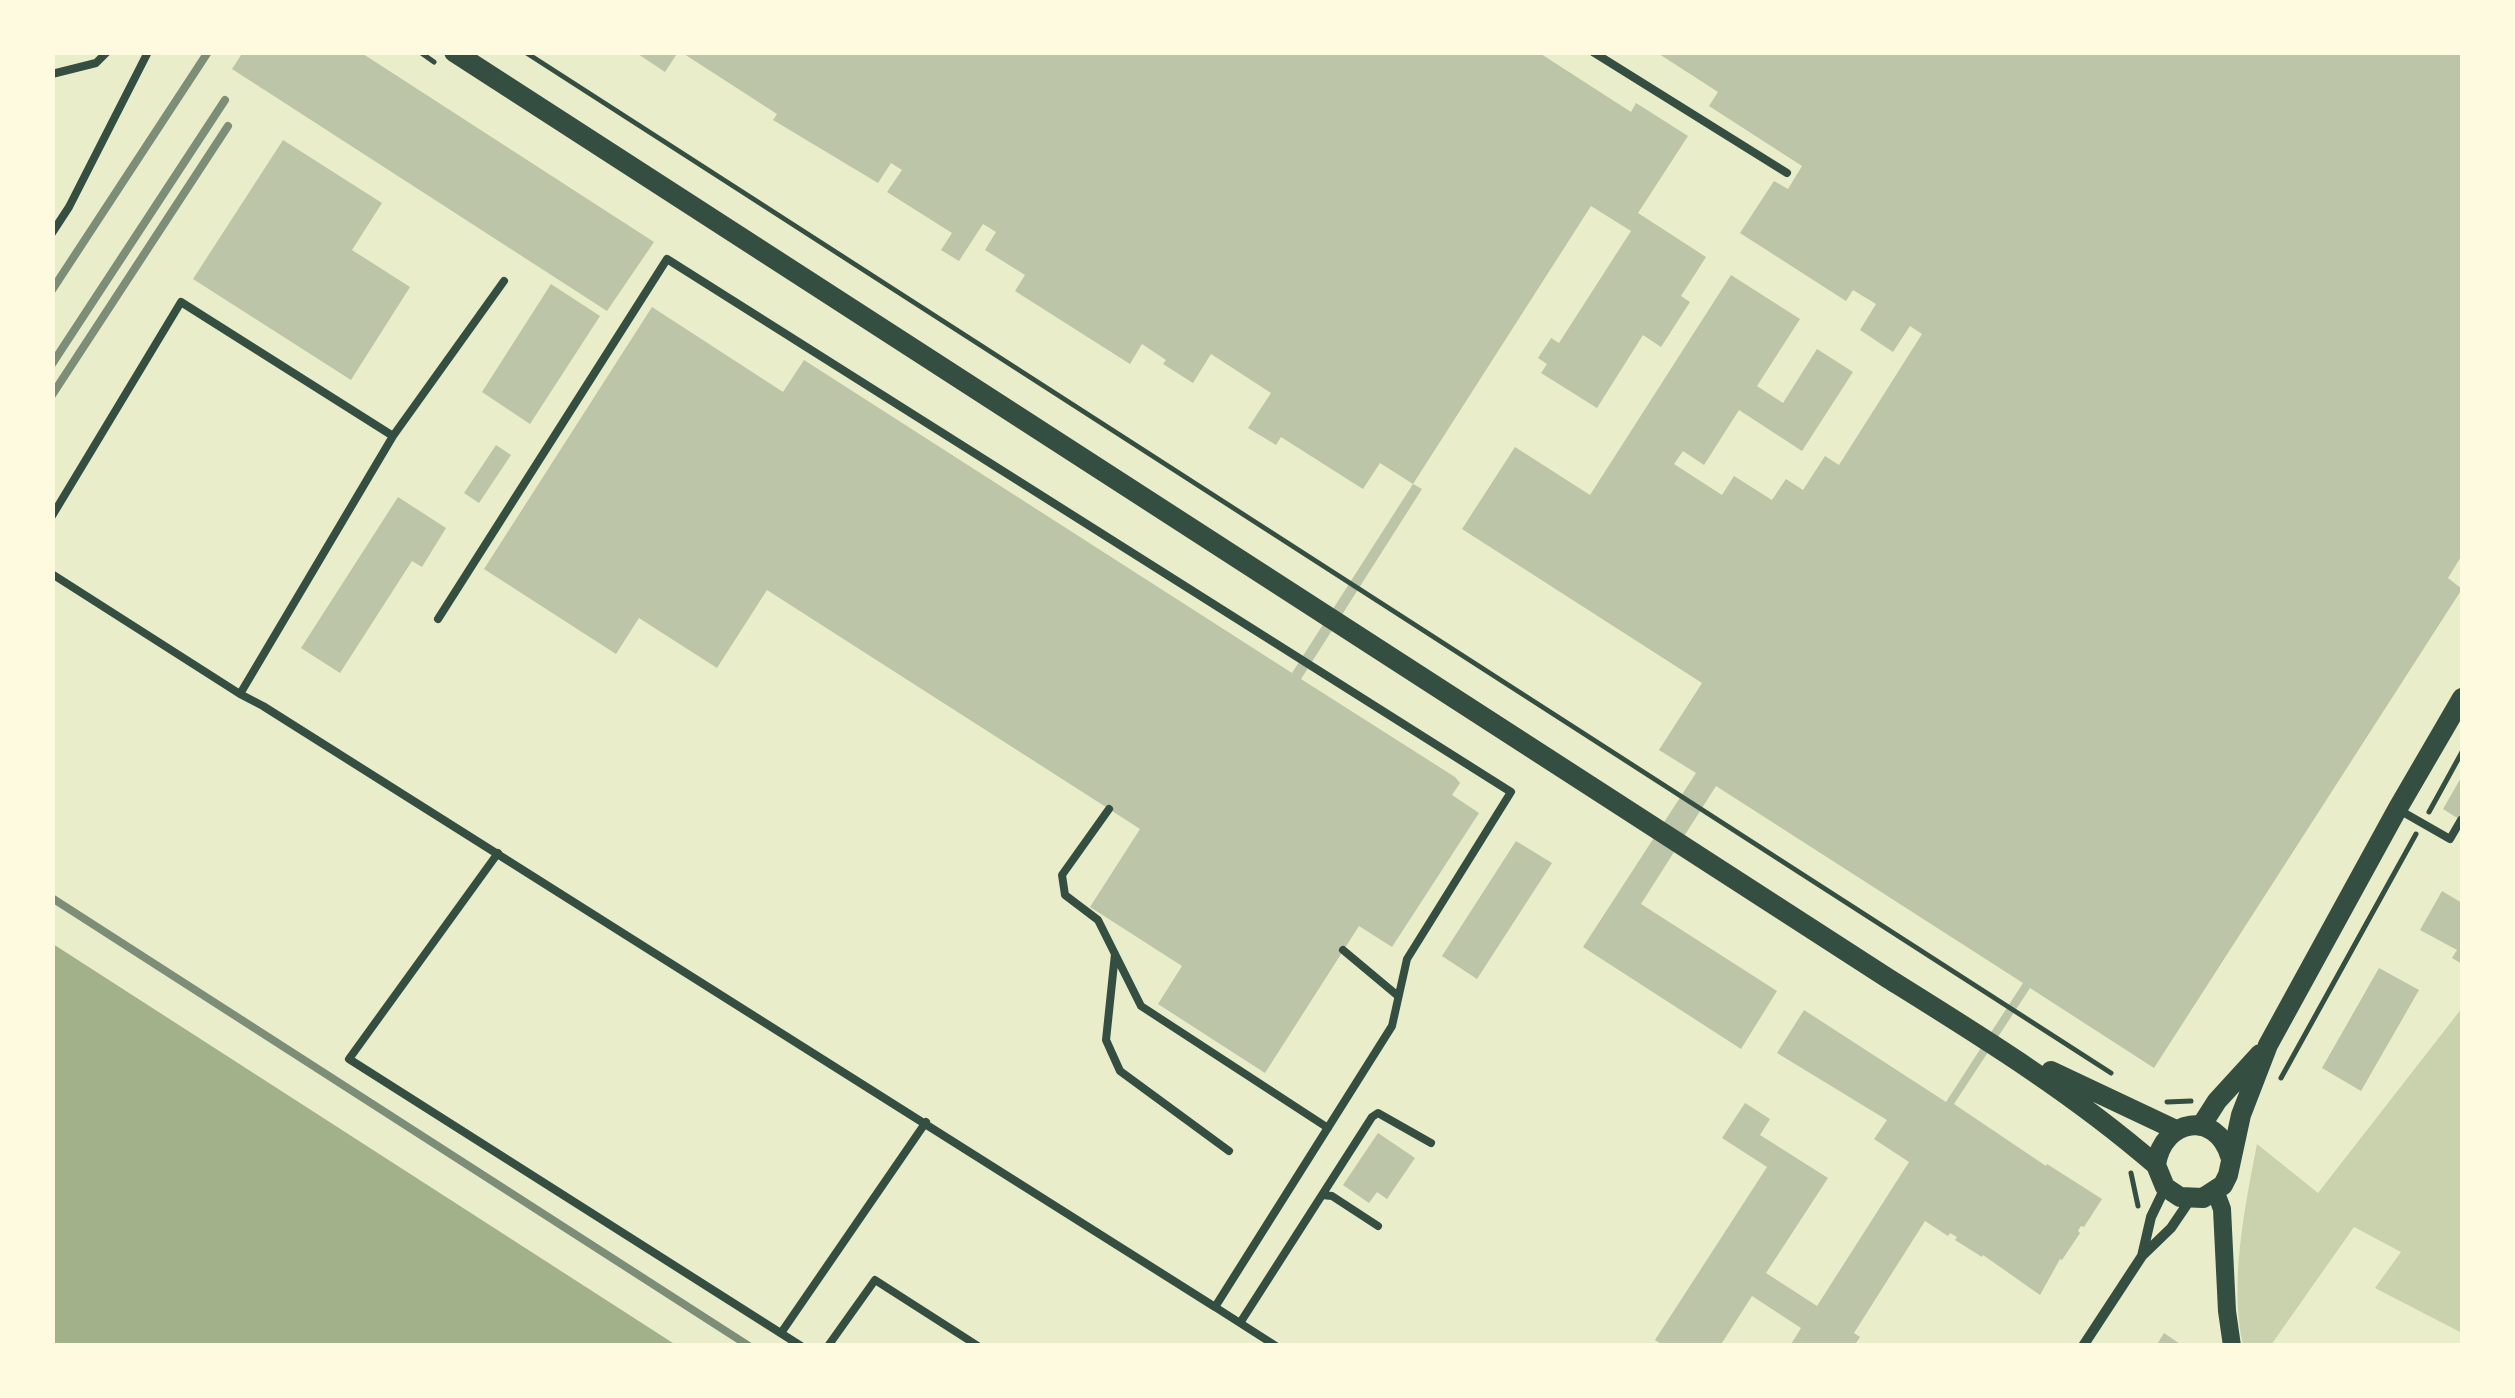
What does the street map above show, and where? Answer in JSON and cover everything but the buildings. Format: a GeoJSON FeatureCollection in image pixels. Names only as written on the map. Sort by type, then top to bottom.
{"type":"FeatureCollection","features":[{"type":"Feature","properties":{"kind":"main road"},"geometry":{"type":"LineString","coordinates":[[454,52],[1855,958],[2008,1051],[2106,1122],[2156,1164],[2172,1193],[2190,1200],[2216,1193],[2228,1175],[2241,1115],[2268,1045],[2398,808],[2460,711]]}},
{"type":"Feature","properties":{"kind":"main road"},"geometry":{"type":"LineString","coordinates":[[2201,1126],[2268,1045]]}},
{"type":"Feature","properties":{"kind":"main road"},"geometry":{"type":"LineString","coordinates":[[2008,1051],[2176,1130]]}},
{"type":"Feature","properties":{"kind":"main road"},"geometry":{"type":"LineString","coordinates":[[2156,1164],[2164,1139],[2176,1130],[2201,1126],[2220,1136],[2230,1156]]}},
{"type":"Feature","properties":{"kind":"street"},"geometry":{"type":"LineString","coordinates":[[2142,1256],[2151,1217],[2165,1186]]}},
{"type":"Feature","properties":{"kind":"street"},"geometry":{"type":"LineString","coordinates":[[2216,1193],[2222,1208],[2226,1312],[2232,1346]]}},
{"type":"Feature","properties":{"kind":"street"},"geometry":{"type":"LineString","coordinates":[[2083,1346],[2142,1256],[2170,1228],[2190,1200]]}},
{"type":"Feature","properties":{"kind":"lane"},"geometry":{"type":"LineString","coordinates":[[52,74],[96,63],[107,52]]}},
{"type":"Feature","properties":{"kind":"lane"},"geometry":{"type":"LineString","coordinates":[[52,233],[148,52]]}},
{"type":"Feature","properties":{"kind":"lane"},"geometry":{"type":"LineString","coordinates":[[1598,54],[1786,174]]}},
{"type":"Feature","properties":{"kind":"lane"},"geometry":{"type":"LineString","coordinates":[[438,618],[667,259],[1512,792],[1407,959],[1392,1026],[1215,1306]]}},
{"type":"Feature","properties":{"kind":"lane"},"geometry":{"type":"LineString","coordinates":[[240,694],[393,436],[504,281]]}},
{"type":"Feature","properties":{"kind":"lane"},"geometry":{"type":"LineString","coordinates":[[52,516],[181,302],[393,436]]}},
{"type":"Feature","properties":{"kind":"lane"},"geometry":{"type":"LineString","coordinates":[[52,574],[1276,1346]]}},
{"type":"Feature","properties":{"kind":"lane"},"geometry":{"type":"LineString","coordinates":[[2398,808],[2462,846]]}},
{"type":"Feature","properties":{"kind":"lane"},"geometry":{"type":"LineString","coordinates":[[1108,809],[1062,876],[1066,895],[1098,920],[1141,1006],[1328,1128]]}},
{"type":"Feature","properties":{"kind":"lane"},"geometry":{"type":"LineString","coordinates":[[2450,839],[2461,822]]}},
{"type":"Feature","properties":{"kind":"lane"},"geometry":{"type":"LineString","coordinates":[[498,853],[349,1060],[802,1346]]}},
{"type":"Feature","properties":{"kind":"lane"},"geometry":{"type":"LineString","coordinates":[[1344,950],[1398,996]]}},
{"type":"Feature","properties":{"kind":"lane"},"geometry":{"type":"LineString","coordinates":[[1115,954],[1106,1040],[1120,1071],[1229,1151]]}},
{"type":"Feature","properties":{"kind":"lane"},"geometry":{"type":"LineString","coordinates":[[1240,1323],[1372,1117],[1378,1113],[1431,1143]]}},
{"type":"Feature","properties":{"kind":"lane"},"geometry":{"type":"LineString","coordinates":[[781,1333],[926,1122]]}},
{"type":"Feature","properties":{"kind":"lane"},"geometry":{"type":"LineString","coordinates":[[1322,1195],[1332,1196],[1378,1226]]}},
{"type":"Feature","properties":{"kind":"lane"},"geometry":{"type":"LineString","coordinates":[[828,1346],[875,1280],[978,1346]]}},
{"type":"Feature","properties":{"kind":"path"},"geometry":{"type":"LineString","coordinates":[[525,52],[2124,1081]]}},
{"type":"Feature","properties":{"kind":"path"},"geometry":{"type":"LineString","coordinates":[[2279,1083],[2462,752]]}},
{"type":"Feature","properties":{"kind":"path"},"geometry":{"type":"LineString","coordinates":[[2129,1166],[2139,1212]]}},
{"type":"Feature","properties":{"kind":"shaded area"},"geometry":{"type":"Polygon","coordinates":[[[53,944],[676,1345],[53,1345],[53,944]]]}},
{"type":"Feature","properties":{"kind":"shaded area"},"geometry":{"type":"Polygon","coordinates":[[[2462,1008],[2462,1333],[2375,1288],[2401,1252],[2354,1227],[2271,1345],[2243,1345],[2238,1271],[2257,1144],[2318,1193],[2462,1008]]]}},
{"type":"Feature","properties":{"kind":"railway"},"geometry":{"type":"LineString","coordinates":[[52,290],[208,52]]}},
{"type":"Feature","properties":{"kind":"railway"},"geometry":{"type":"LineString","coordinates":[[52,364],[225,100]]}},
{"type":"Feature","properties":{"kind":"railway"},"geometry":{"type":"LineString","coordinates":[[52,395],[228,126]]}},
{"type":"Feature","properties":{"kind":"railway"},"geometry":{"type":"LineString","coordinates":[[52,898],[749,1346]]}}]}
